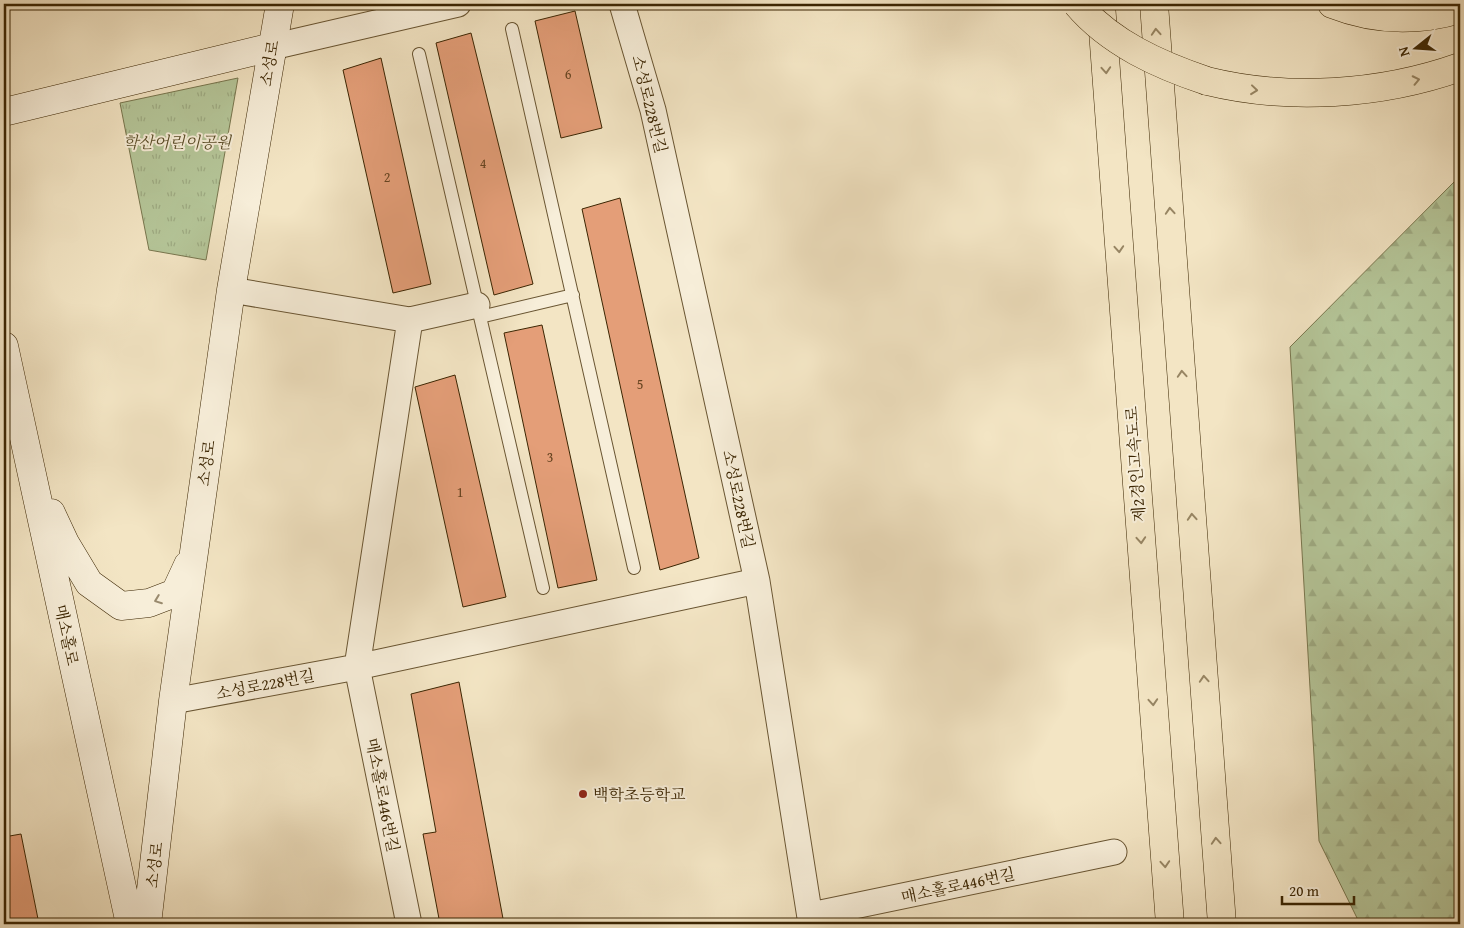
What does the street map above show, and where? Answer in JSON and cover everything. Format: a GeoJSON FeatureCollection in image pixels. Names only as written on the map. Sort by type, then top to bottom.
{"type":"FeatureCollection","features":[{"type":"Feature","properties":{"kind":"highway"},"geometry":{"type":"LineString","coordinates":[[1077,4],[1098,25],[1134,50],[1190,76],[1228,86],[1275,92],[1352,90],[1426,78],[1460,67]]}},
{"type":"Feature","properties":{"kind":"highway","name":"제2경인고속도로"},"geometry":{"type":"LineString","coordinates":[[1101,4],[1170,924]]}},
{"type":"Feature","properties":{"kind":"highway"},"geometry":{"type":"LineString","coordinates":[[1154,4],[1222,924]]}},
{"type":"Feature","properties":{"kind":"highway"},"geometry":{"type":"LineString","coordinates":[[1332,4],[1371,15],[1395,19],[1431,16],[1460,9]]}},
{"type":"Feature","properties":{"kind":"street","name":"소성로"},"geometry":{"type":"LineString","coordinates":[[148,924],[173,701],[231,290],[280,4]]}},
{"type":"Feature","properties":{"kind":"street"},"geometry":{"type":"LineString","coordinates":[[4,112],[272,47],[418,8],[458,4]]}},
{"type":"Feature","properties":{"kind":"street","name":"소성로228번길"},"geometry":{"type":"LineString","coordinates":[[173,701],[357,666],[757,581],[653,110],[625,12]]}},
{"type":"Feature","properties":{"kind":"street"},"geometry":{"type":"LineString","coordinates":[[231,290],[410,320],[479,311]]}},
{"type":"Feature","properties":{"kind":"street"},"geometry":{"type":"LineString","coordinates":[[357,666],[410,320]]}},
{"type":"Feature","properties":{"kind":"street","name":"매소홀로"},"geometry":{"type":"LineString","coordinates":[[4,346],[130,924]]}},
{"type":"Feature","properties":{"kind":"street"},"geometry":{"type":"LineString","coordinates":[[31,469],[65,543],[89,583],[121,606],[149,603],[175,593],[194,550]]}},
{"type":"Feature","properties":{"kind":"street"},"geometry":{"type":"LineString","coordinates":[[757,581],[811,920]]}},
{"type":"Feature","properties":{"kind":"street","name":"매소홀로446번길"},"geometry":{"type":"LineString","coordinates":[[357,666],[410,924]]}},
{"type":"Feature","properties":{"kind":"street","name":"매소홀로446번길"},"geometry":{"type":"LineString","coordinates":[[811,920],[1114,852]]}},
{"type":"Feature","properties":{"kind":"lane"},"geometry":{"type":"LineString","coordinates":[[512,29],[634,568]]}},
{"type":"Feature","properties":{"kind":"lane"},"geometry":{"type":"LineString","coordinates":[[419,54],[543,588]]}},
{"type":"Feature","properties":{"kind":"lane"},"geometry":{"type":"LineString","coordinates":[[479,311],[572,295]]}},
{"type":"Feature","properties":{"kind":"green space","name":"학산어린이공원"},"geometry":{"type":"Polygon","coordinates":[[[238,78],[206,260],[149,250],[120,103],[238,78]]]}},
{"type":"Feature","properties":{"kind":"green space"},"geometry":{"type":"Polygon","coordinates":[[[1454,182],[1460,183],[1460,924],[1360,924],[1319,841],[1290,347],[1454,182]]]}},
{"type":"Feature","properties":{"kind":"building"},"geometry":{"type":"Polygon","coordinates":[[[575,11],[602,128],[561,138],[535,21],[575,11]]]}},
{"type":"Feature","properties":{"kind":"building"},"geometry":{"type":"Polygon","coordinates":[[[471,33],[533,284],[494,295],[436,43],[471,33]]]}},
{"type":"Feature","properties":{"kind":"building"},"geometry":{"type":"Polygon","coordinates":[[[381,58],[431,284],[393,293],[343,70],[381,58]]]}},
{"type":"Feature","properties":{"kind":"building"},"geometry":{"type":"Polygon","coordinates":[[[620,198],[699,558],[660,570],[582,209],[620,198]]]}},
{"type":"Feature","properties":{"kind":"building"},"geometry":{"type":"Polygon","coordinates":[[[542,325],[597,580],[558,588],[504,333],[542,325]]]}},
{"type":"Feature","properties":{"kind":"building"},"geometry":{"type":"Polygon","coordinates":[[[455,375],[506,597],[463,607],[415,387],[455,375]]]}},
{"type":"Feature","properties":{"kind":"building"},"geometry":{"type":"Polygon","coordinates":[[[459,682],[504,924],[440,924],[423,834],[436,832],[411,694],[459,682]]]}},
{"type":"Feature","properties":{"kind":"building"},"geometry":{"type":"Polygon","coordinates":[[[21,834],[39,924],[4,924],[4,837],[21,834]]]}},
{"type":"Feature","properties":{"kind":"place","name":"백학초등학교"},"geometry":{"type":"Point","coordinates":[583,794]}}]}
